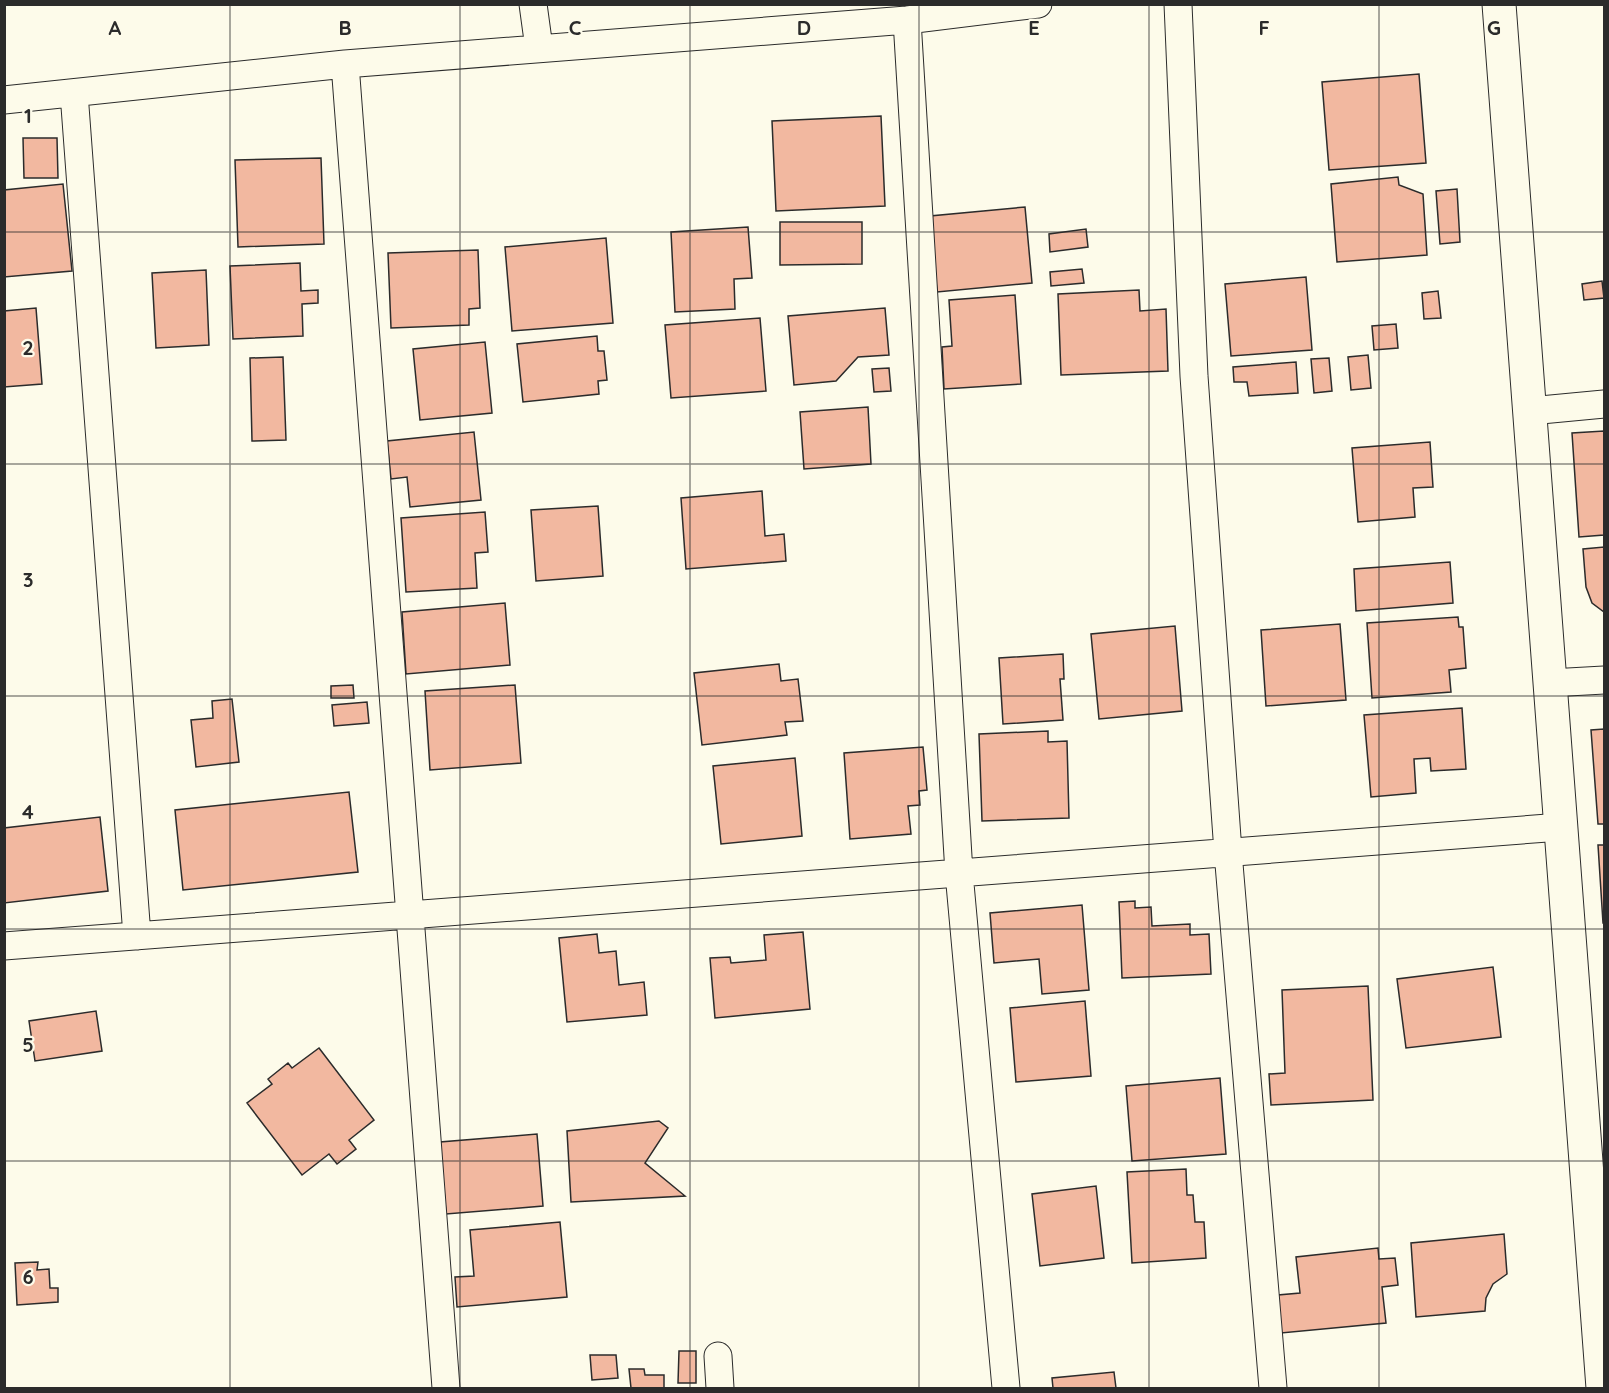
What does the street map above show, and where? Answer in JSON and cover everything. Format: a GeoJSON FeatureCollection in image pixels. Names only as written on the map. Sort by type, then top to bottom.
{"type":"FeatureCollection","features":[{"type":"Feature","properties":{"kind":"street"},"geometry":{"type":"LineString","coordinates":[[533,4],[538,48]]}},
{"type":"Feature","properties":{"kind":"street"},"geometry":{"type":"LineString","coordinates":[[4,100],[345,64],[907,20],[1038,4]]}},
{"type":"Feature","properties":{"kind":"street"},"geometry":{"type":"LineString","coordinates":[[1178,4],[1194,376],[1228,852],[1273,1389]]}},
{"type":"Feature","properties":{"kind":"street"},"geometry":{"type":"LineString","coordinates":[[1499,4],[1561,827],[1599,1247],[1603,1389]]}},
{"type":"Feature","properties":{"kind":"street"},"geometry":{"type":"LineString","coordinates":[[907,20],[959,873],[1006,1389]]}},
{"type":"Feature","properties":{"kind":"street"},"geometry":{"type":"LineString","coordinates":[[345,64],[446,1389]]}},
{"type":"Feature","properties":{"kind":"street"},"geometry":{"type":"LineString","coordinates":[[74,93],[137,936]]}},
{"type":"Feature","properties":{"kind":"street"},"geometry":{"type":"LineString","coordinates":[[1530,411],[1605,404]]}},
{"type":"Feature","properties":{"kind":"street"},"geometry":{"type":"LineString","coordinates":[[1550,683],[1605,680]]}},
{"type":"Feature","properties":{"kind":"street"},"geometry":{"type":"LineString","coordinates":[[4,946],[1561,827]]}},
{"type":"Feature","properties":{"kind":"street"},"geometry":{"type":"LineString","coordinates":[[718,1356],[720,1389]]}},
{"type":"Feature","properties":{"kind":"building"},"geometry":{"type":"Polygon","coordinates":[[[1419,74],[1426,163],[1329,170],[1322,82],[1419,74]]]}},
{"type":"Feature","properties":{"kind":"building"},"geometry":{"type":"Polygon","coordinates":[[[881,116],[885,206],[776,211],[772,121],[881,116]]]}},
{"type":"Feature","properties":{"kind":"building"},"geometry":{"type":"Polygon","coordinates":[[[23,138],[57,138],[58,178],[24,178],[23,138]]]}},
{"type":"Feature","properties":{"kind":"building"},"geometry":{"type":"Polygon","coordinates":[[[321,158],[324,244],[238,247],[235,160],[321,158]]]}},
{"type":"Feature","properties":{"kind":"building"},"geometry":{"type":"Polygon","coordinates":[[[1398,177],[1399,185],[1423,194],[1427,255],[1337,262],[1331,184],[1398,177]]]}},
{"type":"Feature","properties":{"kind":"building"},"geometry":{"type":"Polygon","coordinates":[[[63,184],[72,271],[4,277],[4,190],[63,184]]]}},
{"type":"Feature","properties":{"kind":"building"},"geometry":{"type":"Polygon","coordinates":[[[1457,189],[1460,242],[1440,244],[1436,191],[1457,189]]]}},
{"type":"Feature","properties":{"kind":"building"},"geometry":{"type":"Polygon","coordinates":[[[1025,207],[1032,283],[937,292],[930,216],[1025,207]]]}},
{"type":"Feature","properties":{"kind":"building"},"geometry":{"type":"Polygon","coordinates":[[[780,222],[862,222],[862,264],[780,265],[780,222]]]}},
{"type":"Feature","properties":{"kind":"building"},"geometry":{"type":"Polygon","coordinates":[[[748,227],[752,278],[734,279],[735,309],[675,312],[671,232],[748,227]]]}},
{"type":"Feature","properties":{"kind":"building"},"geometry":{"type":"Polygon","coordinates":[[[1086,229],[1088,247],[1050,252],[1049,234],[1086,229]]]}},
{"type":"Feature","properties":{"kind":"building"},"geometry":{"type":"Polygon","coordinates":[[[606,238],[613,323],[512,331],[505,247],[606,238]]]}},
{"type":"Feature","properties":{"kind":"building"},"geometry":{"type":"Polygon","coordinates":[[[478,250],[480,308],[469,309],[469,325],[391,328],[388,253],[478,250]]]}},
{"type":"Feature","properties":{"kind":"building"},"geometry":{"type":"Polygon","coordinates":[[[300,263],[301,291],[318,290],[318,303],[302,304],[303,336],[233,339],[230,266],[300,263]]]}},
{"type":"Feature","properties":{"kind":"building"},"geometry":{"type":"Polygon","coordinates":[[[1082,269],[1084,283],[1051,286],[1050,272],[1082,269]]]}},
{"type":"Feature","properties":{"kind":"building"},"geometry":{"type":"Polygon","coordinates":[[[206,270],[209,345],[156,348],[152,273],[206,270]]]}},
{"type":"Feature","properties":{"kind":"building"},"geometry":{"type":"Polygon","coordinates":[[[1306,277],[1312,350],[1231,356],[1225,284],[1306,277]]]}},
{"type":"Feature","properties":{"kind":"building"},"geometry":{"type":"Polygon","coordinates":[[[1602,281],[1604,298],[1584,300],[1582,284],[1602,281]]]}},
{"type":"Feature","properties":{"kind":"building"},"geometry":{"type":"Polygon","coordinates":[[[1139,290],[1140,311],[1166,309],[1168,371],[1061,375],[1058,294],[1139,290]]]}},
{"type":"Feature","properties":{"kind":"building"},"geometry":{"type":"Polygon","coordinates":[[[1438,291],[1441,318],[1424,319],[1422,293],[1438,291]]]}},
{"type":"Feature","properties":{"kind":"building"},"geometry":{"type":"Polygon","coordinates":[[[1015,295],[1021,384],[944,389],[942,347],[952,346],[949,300],[1015,295]]]}},
{"type":"Feature","properties":{"kind":"building"},"geometry":{"type":"Polygon","coordinates":[[[36,308],[42,384],[4,387],[4,311],[36,308]]]}},
{"type":"Feature","properties":{"kind":"building"},"geometry":{"type":"Polygon","coordinates":[[[885,308],[889,355],[858,357],[836,381],[794,385],[788,316],[885,308]]]}},
{"type":"Feature","properties":{"kind":"building"},"geometry":{"type":"Polygon","coordinates":[[[760,318],[766,391],[671,398],[665,325],[760,318]]]}},
{"type":"Feature","properties":{"kind":"building"},"geometry":{"type":"Polygon","coordinates":[[[1396,324],[1398,348],[1374,350],[1372,326],[1396,324]]]}},
{"type":"Feature","properties":{"kind":"building"},"geometry":{"type":"Polygon","coordinates":[[[597,336],[598,351],[604,351],[607,380],[598,381],[599,394],[523,402],[517,344],[597,336]]]}},
{"type":"Feature","properties":{"kind":"building"},"geometry":{"type":"Polygon","coordinates":[[[485,342],[492,413],[420,420],[413,349],[485,342]]]}},
{"type":"Feature","properties":{"kind":"building"},"geometry":{"type":"Polygon","coordinates":[[[1368,355],[1371,388],[1351,390],[1348,357],[1368,355]]]}},
{"type":"Feature","properties":{"kind":"building"},"geometry":{"type":"Polygon","coordinates":[[[283,357],[286,440],[252,441],[250,358],[283,357]]]}},
{"type":"Feature","properties":{"kind":"building"},"geometry":{"type":"Polygon","coordinates":[[[1329,358],[1332,391],[1314,393],[1311,359],[1329,358]]]}},
{"type":"Feature","properties":{"kind":"building"},"geometry":{"type":"Polygon","coordinates":[[[1296,362],[1298,393],[1249,396],[1247,382],[1234,382],[1233,367],[1296,362]]]}},
{"type":"Feature","properties":{"kind":"building"},"geometry":{"type":"Polygon","coordinates":[[[889,368],[891,391],[874,392],[872,369],[889,368]]]}},
{"type":"Feature","properties":{"kind":"building"},"geometry":{"type":"Polygon","coordinates":[[[868,407],[871,464],[804,469],[800,412],[868,407]]]}},
{"type":"Feature","properties":{"kind":"building"},"geometry":{"type":"Polygon","coordinates":[[[1604,431],[1604,535],[1579,537],[1572,433],[1604,431]]]}},
{"type":"Feature","properties":{"kind":"building"},"geometry":{"type":"Polygon","coordinates":[[[474,432],[481,500],[410,507],[407,477],[391,479],[387,441],[474,432]]]}},
{"type":"Feature","properties":{"kind":"building"},"geometry":{"type":"Polygon","coordinates":[[[1430,442],[1433,487],[1413,488],[1415,517],[1358,522],[1352,448],[1430,442]]]}},
{"type":"Feature","properties":{"kind":"building"},"geometry":{"type":"Polygon","coordinates":[[[762,491],[765,536],[784,534],[786,561],[686,569],[681,498],[762,491]]]}},
{"type":"Feature","properties":{"kind":"building"},"geometry":{"type":"Polygon","coordinates":[[[598,506],[603,576],[536,581],[531,510],[598,506]]]}},
{"type":"Feature","properties":{"kind":"building"},"geometry":{"type":"Polygon","coordinates":[[[485,512],[488,552],[475,553],[477,588],[406,592],[401,518],[485,512]]]}},
{"type":"Feature","properties":{"kind":"building"},"geometry":{"type":"Polygon","coordinates":[[[1604,547],[1604,612],[1592,603],[1586,587],[1583,549],[1604,547]]]}},
{"type":"Feature","properties":{"kind":"building"},"geometry":{"type":"Polygon","coordinates":[[[1450,562],[1453,603],[1356,611],[1354,569],[1450,562]]]}},
{"type":"Feature","properties":{"kind":"building"},"geometry":{"type":"Polygon","coordinates":[[[505,603],[510,665],[406,674],[402,612],[505,603]]]}},
{"type":"Feature","properties":{"kind":"building"},"geometry":{"type":"Polygon","coordinates":[[[1458,617],[1459,627],[1463,627],[1466,668],[1449,670],[1451,692],[1372,698],[1367,623],[1458,617]]]}},
{"type":"Feature","properties":{"kind":"building"},"geometry":{"type":"Polygon","coordinates":[[[1340,624],[1346,700],[1266,706],[1261,630],[1340,624]]]}},
{"type":"Feature","properties":{"kind":"building"},"geometry":{"type":"Polygon","coordinates":[[[1175,626],[1182,711],[1099,719],[1091,634],[1175,626]]]}},
{"type":"Feature","properties":{"kind":"building"},"geometry":{"type":"Polygon","coordinates":[[[1063,654],[1064,679],[1060,679],[1063,720],[1003,724],[999,658],[1063,654]]]}},
{"type":"Feature","properties":{"kind":"building"},"geometry":{"type":"Polygon","coordinates":[[[779,664],[781,681],[798,679],[803,721],[785,722],[787,735],[702,745],[694,673],[779,664]]]}},
{"type":"Feature","properties":{"kind":"building"},"geometry":{"type":"Polygon","coordinates":[[[353,685],[354,698],[331,698],[331,686],[353,685]]]}},
{"type":"Feature","properties":{"kind":"building"},"geometry":{"type":"Polygon","coordinates":[[[515,685],[521,763],[430,770],[425,691],[515,685]]]}},
{"type":"Feature","properties":{"kind":"building"},"geometry":{"type":"Polygon","coordinates":[[[232,699],[239,762],[196,767],[191,720],[213,718],[212,701],[232,699]]]}},
{"type":"Feature","properties":{"kind":"building"},"geometry":{"type":"Polygon","coordinates":[[[367,702],[369,723],[334,726],[332,705],[367,702]]]}},
{"type":"Feature","properties":{"kind":"building"},"geometry":{"type":"Polygon","coordinates":[[[1462,708],[1466,769],[1431,771],[1430,758],[1414,759],[1416,793],[1371,797],[1364,715],[1462,708]]]}},
{"type":"Feature","properties":{"kind":"building"},"geometry":{"type":"Polygon","coordinates":[[[1604,729],[1604,824],[1598,824],[1591,730],[1604,729]]]}},
{"type":"Feature","properties":{"kind":"building"},"geometry":{"type":"Polygon","coordinates":[[[1048,731],[1048,742],[1067,741],[1069,818],[982,821],[979,734],[1048,731]]]}},
{"type":"Feature","properties":{"kind":"building"},"geometry":{"type":"Polygon","coordinates":[[[923,747],[927,790],[919,791],[920,805],[908,806],[911,834],[850,839],[844,753],[923,747]]]}},
{"type":"Feature","properties":{"kind":"building"},"geometry":{"type":"Polygon","coordinates":[[[795,758],[802,836],[721,844],[713,766],[795,758]]]}},
{"type":"Feature","properties":{"kind":"building"},"geometry":{"type":"Polygon","coordinates":[[[349,792],[358,872],[183,890],[175,810],[349,792]]]}},
{"type":"Feature","properties":{"kind":"building"},"geometry":{"type":"Polygon","coordinates":[[[100,817],[108,891],[4,903],[4,828],[100,817]]]}},
{"type":"Feature","properties":{"kind":"building"},"geometry":{"type":"Polygon","coordinates":[[[1598,845],[1604,845],[1604,923],[1603,923],[1598,845]]]}},
{"type":"Feature","properties":{"kind":"building"},"geometry":{"type":"Polygon","coordinates":[[[1135,901],[1135,908],[1151,907],[1152,926],[1190,924],[1190,935],[1209,934],[1211,974],[1122,978],[1119,902],[1135,901]]]}},
{"type":"Feature","properties":{"kind":"building"},"geometry":{"type":"Polygon","coordinates":[[[1082,905],[1089,990],[1042,994],[1039,959],[994,963],[990,913],[1082,905]]]}},
{"type":"Feature","properties":{"kind":"building"},"geometry":{"type":"Polygon","coordinates":[[[803,932],[810,1009],[715,1018],[710,958],[730,957],[731,963],[766,960],[764,935],[803,932]]]}},
{"type":"Feature","properties":{"kind":"building"},"geometry":{"type":"Polygon","coordinates":[[[597,934],[599,953],[616,951],[619,985],[644,982],[647,1015],[567,1022],[559,938],[597,934]]]}},
{"type":"Feature","properties":{"kind":"building"},"geometry":{"type":"Polygon","coordinates":[[[1493,967],[1501,1037],[1406,1048],[1397,979],[1493,967]]]}},
{"type":"Feature","properties":{"kind":"building"},"geometry":{"type":"Polygon","coordinates":[[[1368,986],[1373,1100],[1271,1105],[1269,1074],[1285,1073],[1282,990],[1368,986]]]}},
{"type":"Feature","properties":{"kind":"building"},"geometry":{"type":"Polygon","coordinates":[[[1085,1001],[1091,1076],[1016,1082],[1010,1008],[1085,1001]]]}},
{"type":"Feature","properties":{"kind":"building"},"geometry":{"type":"Polygon","coordinates":[[[96,1011],[102,1051],[35,1061],[29,1021],[96,1011]]]}},
{"type":"Feature","properties":{"kind":"building"},"geometry":{"type":"Polygon","coordinates":[[[319,1048],[374,1120],[349,1140],[356,1149],[337,1164],[329,1154],[302,1175],[247,1103],[272,1084],[268,1079],[288,1063],[292,1068],[319,1048]]]}},
{"type":"Feature","properties":{"kind":"building"},"geometry":{"type":"Polygon","coordinates":[[[1220,1078],[1226,1154],[1132,1161],[1126,1086],[1220,1078]]]}},
{"type":"Feature","properties":{"kind":"building"},"geometry":{"type":"Polygon","coordinates":[[[659,1121],[668,1128],[645,1163],[685,1196],[571,1202],[567,1131],[659,1121]]]}},
{"type":"Feature","properties":{"kind":"building"},"geometry":{"type":"Polygon","coordinates":[[[537,1134],[543,1206],[446,1214],[440,1142],[537,1134]]]}},
{"type":"Feature","properties":{"kind":"building"},"geometry":{"type":"Polygon","coordinates":[[[1186,1169],[1187,1195],[1193,1195],[1195,1222],[1204,1222],[1206,1258],[1132,1263],[1127,1172],[1186,1169]]]}},
{"type":"Feature","properties":{"kind":"building"},"geometry":{"type":"Polygon","coordinates":[[[1096,1186],[1104,1258],[1040,1266],[1032,1194],[1096,1186]]]}},
{"type":"Feature","properties":{"kind":"building"},"geometry":{"type":"Polygon","coordinates":[[[560,1222],[567,1297],[457,1307],[455,1277],[474,1276],[470,1230],[560,1222]]]}},
{"type":"Feature","properties":{"kind":"building"},"geometry":{"type":"Polygon","coordinates":[[[1504,1234],[1507,1274],[1493,1284],[1486,1298],[1485,1311],[1416,1317],[1411,1243],[1504,1234]]]}},
{"type":"Feature","properties":{"kind":"building"},"geometry":{"type":"Polygon","coordinates":[[[1378,1248],[1379,1259],[1395,1258],[1398,1285],[1382,1287],[1386,1323],[1281,1333],[1278,1295],[1300,1293],[1296,1257],[1378,1248]]]}},
{"type":"Feature","properties":{"kind":"building"},"geometry":{"type":"Polygon","coordinates":[[[38,1262],[37,1270],[49,1269],[50,1288],[58,1288],[58,1302],[17,1305],[15,1263],[38,1262]]]}},
{"type":"Feature","properties":{"kind":"building"},"geometry":{"type":"Polygon","coordinates":[[[679,1351],[696,1351],[696,1383],[678,1383],[679,1351]]]}},
{"type":"Feature","properties":{"kind":"building"},"geometry":{"type":"Polygon","coordinates":[[[590,1355],[616,1355],[618,1378],[592,1380],[590,1355]]]}},
{"type":"Feature","properties":{"kind":"building"},"geometry":{"type":"Polygon","coordinates":[[[629,1369],[644,1369],[645,1375],[664,1375],[664,1388],[631,1388],[629,1369]]]}},
{"type":"Feature","properties":{"kind":"building"},"geometry":{"type":"Polygon","coordinates":[[[1114,1372],[1116,1388],[1053,1388],[1052,1378],[1114,1372]]]}}]}
